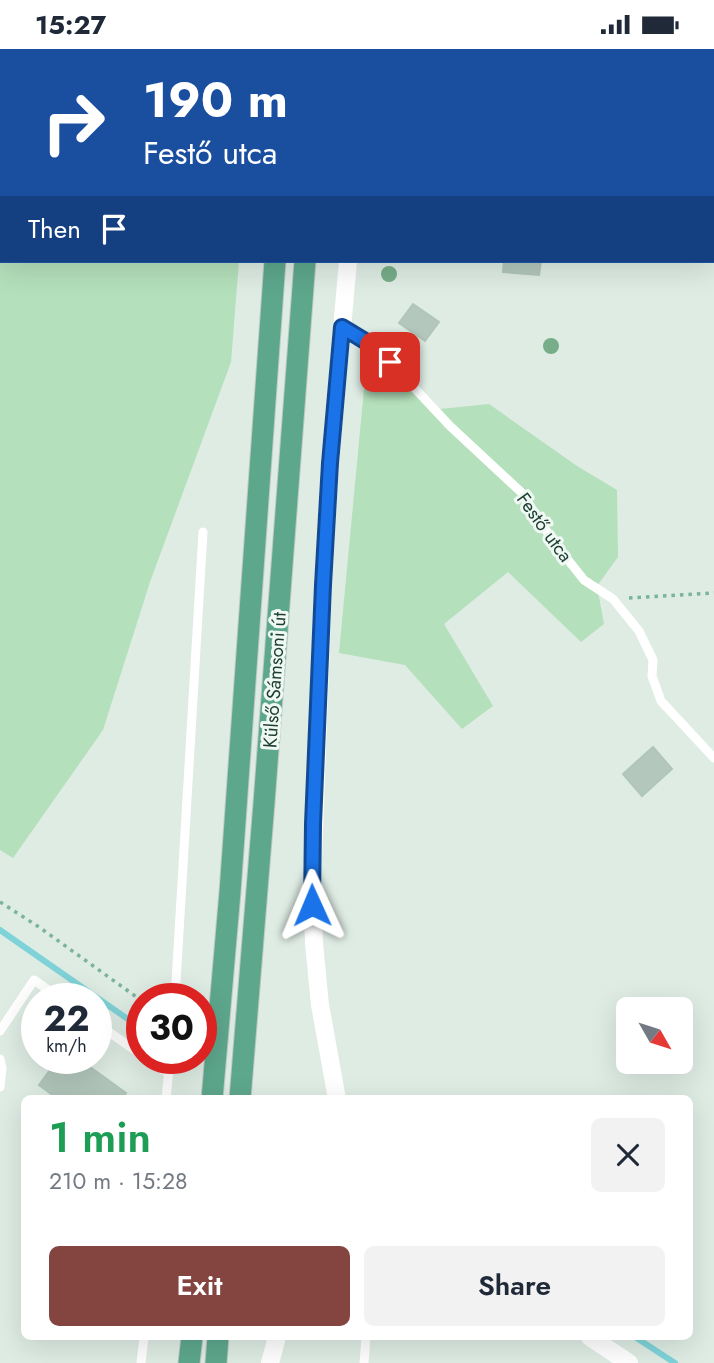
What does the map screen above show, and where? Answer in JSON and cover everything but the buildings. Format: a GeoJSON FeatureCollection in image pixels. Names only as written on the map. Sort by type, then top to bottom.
{"type":"FeatureCollection","features":[{"type":"Feature","properties":{"kind":"main road","name":"Külső Sámsoni út"},"geometry":{"type":"LineString","coordinates":[[212,1095],[230,892],[275,263]]}},
{"type":"Feature","properties":{"kind":"main road","name":"Külső Sámsoni út"},"geometry":{"type":"LineString","coordinates":[[240,1095],[305,263]]}},
{"type":"Feature","properties":{"kind":"main road"},"geometry":{"type":"LineString","coordinates":[[190,1363],[192,1340]]}},
{"type":"Feature","properties":{"kind":"main road"},"geometry":{"type":"LineString","coordinates":[[216,1363],[218,1340]]}},
{"type":"Feature","properties":{"kind":"street"},"geometry":{"type":"LineString","coordinates":[[336,1095],[320,1005],[312,885],[330,463],[348,263]]}},
{"type":"Feature","properties":{"kind":"street"},"geometry":{"type":"LineString","coordinates":[[270,1363],[276,1340]]}},
{"type":"Feature","properties":{"kind":"street"},"geometry":{"type":"LineString","coordinates":[[594,1340],[629,1363]]}},
{"type":"Feature","properties":{"kind":"lane","name":"Festő utca"},"geometry":{"type":"LineString","coordinates":[[342,327],[370,344],[390,362],[450,426],[520,492],[553,541],[584,580],[613,599],[639,631],[653,660],[652,676],[661,701],[714,758]]}},
{"type":"Feature","properties":{"kind":"lane"},"geometry":{"type":"LineString","coordinates":[[176,983],[203,532]]}},
{"type":"Feature","properties":{"kind":"lane"},"geometry":{"type":"LineString","coordinates":[[0,1031],[21,1000]]}},
{"type":"Feature","properties":{"kind":"lane"},"geometry":{"type":"LineString","coordinates":[[0,1059],[0,1087]]}},
{"type":"Feature","properties":{"kind":"lane"},"geometry":{"type":"LineString","coordinates":[[166,1095],[168,1074]]}},
{"type":"Feature","properties":{"kind":"lane"},"geometry":{"type":"LineString","coordinates":[[141,1363],[144,1340]]}},
{"type":"Feature","properties":{"kind":"lane"},"geometry":{"type":"LineString","coordinates":[[364,1363],[366,1340]]}},
{"type":"Feature","properties":{"kind":"path"},"geometry":{"type":"LineString","coordinates":[[613,599],[714,593]]}},
{"type":"Feature","properties":{"kind":"path"},"geometry":{"type":"LineString","coordinates":[[0,902],[126,990]]}},
{"type":"Feature","properties":{"kind":"green space"},"geometry":{"type":"Polygon","coordinates":[[[0,263],[239,263],[231,362],[150,582],[103,730],[13,858],[0,850],[0,263]]]}},
{"type":"Feature","properties":{"kind":"green space"},"geometry":{"type":"Polygon","coordinates":[[[364,389],[413,389],[440,409],[489,404],[577,466],[617,490],[618,557],[597,586],[604,624],[581,642],[508,572],[444,624],[493,706],[462,729],[405,665],[339,653],[364,389]]]}},
{"type":"Feature","properties":{"kind":"waterway"},"geometry":{"type":"LineString","coordinates":[[0,930],[126,1018]]}},
{"type":"Feature","properties":{"kind":"waterway"},"geometry":{"type":"LineString","coordinates":[[640,1340],[675,1363]]}},
{"type":"Feature","properties":{"kind":"route"},"geometry":{"type":"LineString","coordinates":[[312,905],[323,585],[342,327],[370,344],[390,362]]}}]}
